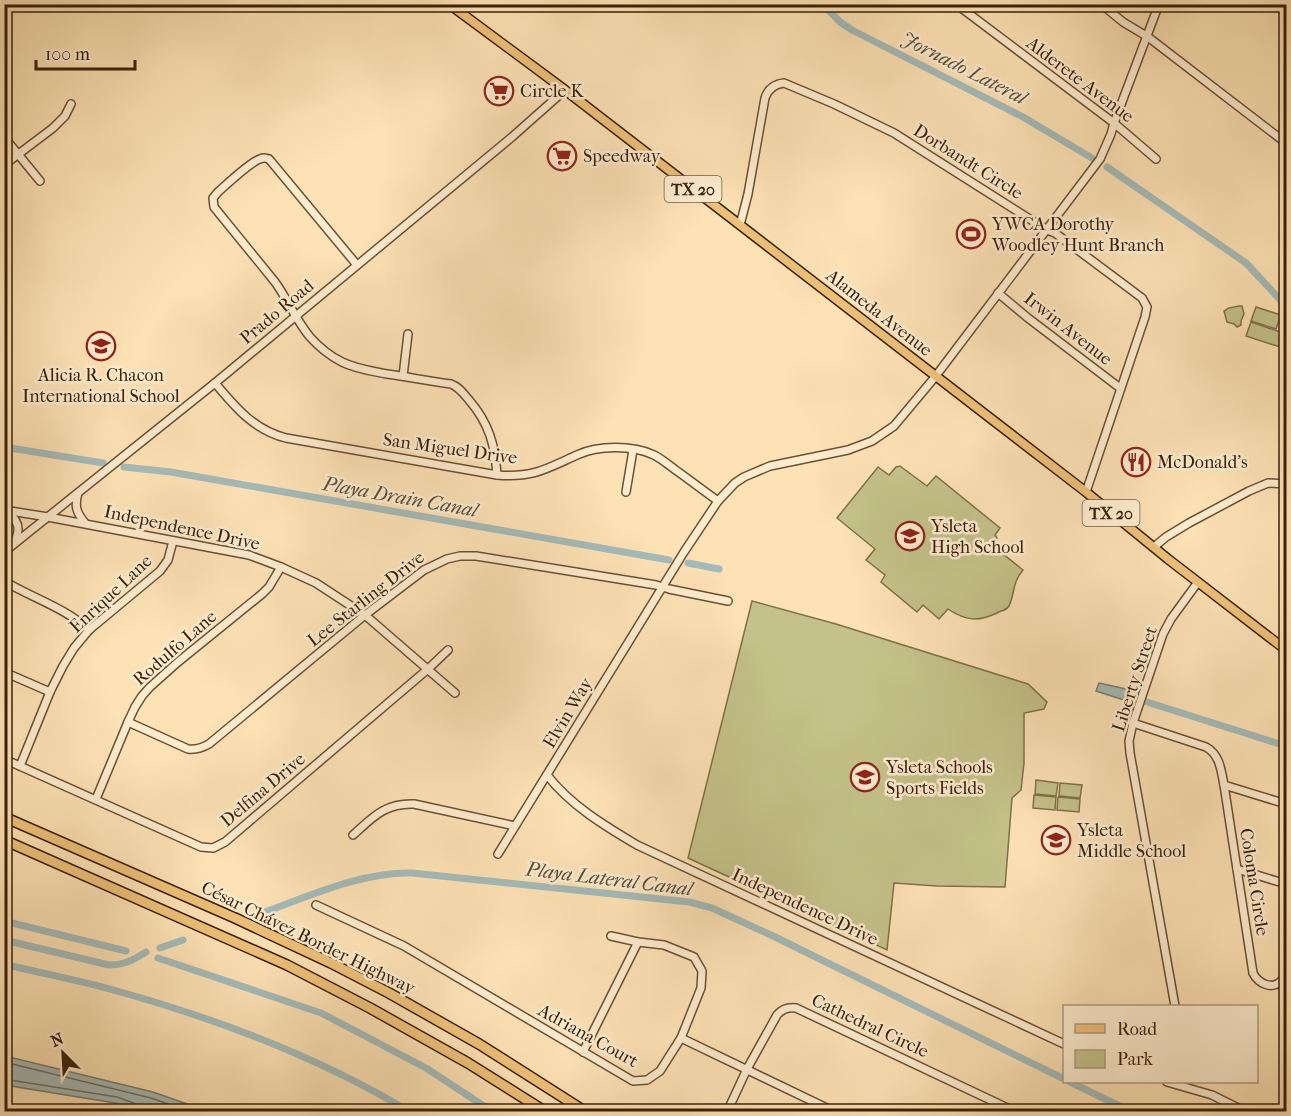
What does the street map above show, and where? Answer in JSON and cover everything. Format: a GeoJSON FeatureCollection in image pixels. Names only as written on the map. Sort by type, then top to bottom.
{"type":"FeatureCollection","features":[{"type":"Feature","properties":{"kind":"highway","name":"César Chávez Border Highway"},"geometry":{"type":"LineString","coordinates":[[4,817],[235,918],[331,963],[479,1044],[586,1112]]}},
{"type":"Feature","properties":{"kind":"highway","name":"César Chávez Border Highway"},"geometry":{"type":"LineString","coordinates":[[4,840],[287,965],[468,1063],[546,1112]]}},
{"type":"Feature","properties":{"kind":"highway"},"geometry":{"type":"LineString","coordinates":[[4,846],[58,863]]}},
{"type":"Feature","properties":{"kind":"main road","name":"Alameda Avenue"},"geometry":{"type":"LineString","coordinates":[[449,4],[565,90],[1287,650]]}},
{"type":"Feature","properties":{"kind":"street","name":"Alderete Avenue"},"geometry":{"type":"LineString","coordinates":[[956,4],[1114,123],[1156,159]]}},
{"type":"Feature","properties":{"kind":"street"},"geometry":{"type":"LineString","coordinates":[[1101,4],[1287,143]]}},
{"type":"Feature","properties":{"kind":"street","name":"Elvin Way"},"geometry":{"type":"LineString","coordinates":[[498,854],[684,552],[718,501],[735,483],[761,469],[848,450],[872,441],[902,418],[935,377],[1100,159],[1159,4]]}},
{"type":"Feature","properties":{"kind":"street","name":"Dorbandt Circle"},"geometry":{"type":"LineString","coordinates":[[740,225],[748,194],[765,98],[772,87],[783,83],[894,133],[1047,230],[1056,233],[1124,284],[1142,298],[1147,310],[1086,492]]}},
{"type":"Feature","properties":{"kind":"street","name":"Prado Road"},"geometry":{"type":"LineString","coordinates":[[4,552],[215,382],[512,137],[565,90]]}},
{"type":"Feature","properties":{"kind":"street"},"geometry":{"type":"LineString","coordinates":[[4,165],[58,122],[71,104]]}},
{"type":"Feature","properties":{"kind":"street"},"geometry":{"type":"LineString","coordinates":[[4,137],[40,181]]}},
{"type":"Feature","properties":{"kind":"street"},"geometry":{"type":"LineString","coordinates":[[357,265],[269,159],[262,158],[255,162],[213,198],[214,207],[276,282],[295,316],[316,344],[326,352],[343,363],[369,371],[451,384],[460,389],[481,415],[491,437],[496,457],[497,475]]}},
{"type":"Feature","properties":{"kind":"street","name":"Irwin Avenue"},"geometry":{"type":"LineString","coordinates":[[998,293],[1120,388]]}},
{"type":"Feature","properties":{"kind":"street"},"geometry":{"type":"LineString","coordinates":[[403,376],[408,334]]}},
{"type":"Feature","properties":{"kind":"street","name":"San Miguel Drive"},"geometry":{"type":"LineString","coordinates":[[215,382],[240,412],[260,428],[275,435],[328,446],[512,476],[532,474],[579,454],[603,448],[633,450],[656,456],[718,501]]}},
{"type":"Feature","properties":{"kind":"street"},"geometry":{"type":"LineString","coordinates":[[626,492],[633,450]]}},
{"type":"Feature","properties":{"kind":"street"},"geometry":{"type":"LineString","coordinates":[[1154,548],[1166,537],[1189,523],[1249,491],[1268,483],[1287,484]]}},
{"type":"Feature","properties":{"kind":"street"},"geometry":{"type":"LineString","coordinates":[[78,492],[76,510],[85,524]]}},
{"type":"Feature","properties":{"kind":"street"},"geometry":{"type":"LineString","coordinates":[[4,511],[13,516],[18,525],[18,536],[13,545]]}},
{"type":"Feature","properties":{"kind":"street","name":"Independence Drive"},"geometry":{"type":"LineString","coordinates":[[4,511],[48,517],[249,555],[281,567],[316,584],[365,615],[455,693]]}},
{"type":"Feature","properties":{"kind":"street","name":"Enrique Lane"},"geometry":{"type":"LineString","coordinates":[[20,765],[50,692],[74,648],[89,630],[160,571],[168,560],[173,541]]}},
{"type":"Feature","properties":{"kind":"street","name":"Lee Starling Drive"},"geometry":{"type":"LineString","coordinates":[[128,722],[188,749],[203,747],[424,570],[447,559],[460,556],[476,556],[656,585],[728,601]]}},
{"type":"Feature","properties":{"kind":"street","name":"Rodulfo Lane"},"geometry":{"type":"LineString","coordinates":[[96,799],[135,707],[150,687],[262,594],[281,567]]}},
{"type":"Feature","properties":{"kind":"street"},"geometry":{"type":"LineString","coordinates":[[4,580],[59,608],[89,630]]}},
{"type":"Feature","properties":{"kind":"street","name":"Liberty Street"},"geometry":{"type":"LineString","coordinates":[[1175,1005],[1129,741],[1162,634],[1198,582]]}},
{"type":"Feature","properties":{"kind":"street","name":"Delfina Drive"},"geometry":{"type":"LineString","coordinates":[[4,759],[201,847],[213,848],[225,842],[448,650]]}},
{"type":"Feature","properties":{"kind":"street"},"geometry":{"type":"LineString","coordinates":[[4,672],[50,692]]}},
{"type":"Feature","properties":{"kind":"street","name":"Coloma Circle"},"geometry":{"type":"LineString","coordinates":[[1133,723],[1206,747],[1212,750],[1219,760],[1254,976],[1262,984],[1270,986],[1278,984],[1287,971]]}},
{"type":"Feature","properties":{"kind":"street","name":"Independence Drive"},"geometry":{"type":"LineString","coordinates":[[547,775],[583,809],[609,829],[637,845],[1063,1043]]}},
{"type":"Feature","properties":{"kind":"street"},"geometry":{"type":"LineString","coordinates":[[1224,785],[1287,804]]}},
{"type":"Feature","properties":{"kind":"street"},"geometry":{"type":"LineString","coordinates":[[353,835],[377,813],[388,807],[406,803],[515,826]]}},
{"type":"Feature","properties":{"kind":"street"},"geometry":{"type":"LineString","coordinates":[[1237,869],[1287,884]]}},
{"type":"Feature","properties":{"kind":"street","name":"Adriana Court"},"geometry":{"type":"LineString","coordinates":[[316,905],[404,946],[633,1081],[647,1080],[660,1071],[681,1038],[701,988],[702,971],[694,957],[664,945],[611,936]]}},
{"type":"Feature","properties":{"kind":"street"},"geometry":{"type":"LineString","coordinates":[[583,1052],[639,942]]}},
{"type":"Feature","properties":{"kind":"street","name":"Cathedral Circle"},"geometry":{"type":"LineString","coordinates":[[727,1112],[747,1069],[777,1015],[790,1007],[1016,1112]]}},
{"type":"Feature","properties":{"kind":"street"},"geometry":{"type":"LineString","coordinates":[[681,1038],[835,1112]]}},
{"type":"Feature","properties":{"kind":"street"},"geometry":{"type":"LineString","coordinates":[[1173,1083],[1212,1095],[1233,1109],[1246,1112]]}},
{"type":"Feature","properties":{"kind":"green space"},"geometry":{"type":"Polygon","coordinates":[[[1242,306],[1244,314],[1241,325],[1237,327],[1227,322],[1224,311],[1242,306]]]}},
{"type":"Feature","properties":{"kind":"green space"},"geometry":{"type":"Polygon","coordinates":[[[1256,307],[1281,315],[1276,329],[1251,321],[1256,307]]]}},
{"type":"Feature","properties":{"kind":"green space"},"geometry":{"type":"Polygon","coordinates":[[[1251,322],[1286,334],[1286,349],[1246,336],[1251,322]]]}},
{"type":"Feature","properties":{"kind":"green space"},"geometry":{"type":"Polygon","coordinates":[[[900,466],[927,486],[936,476],[1000,528],[992,545],[1023,570],[1017,579],[1007,609],[990,616],[972,619],[948,609],[939,619],[923,605],[917,612],[881,582],[885,575],[866,560],[875,549],[837,518],[878,467],[889,475],[900,466]]]}},
{"type":"Feature","properties":{"kind":"green space","name":"Ysleta Schools Sports Fields"},"geometry":{"type":"Polygon","coordinates":[[[752,601],[836,624],[1028,684],[1047,702],[1044,709],[1024,713],[1024,763],[1021,790],[1012,798],[1005,887],[894,883],[887,950],[688,858],[752,601]]]}},
{"type":"Feature","properties":{"kind":"green space"},"geometry":{"type":"Polygon","coordinates":[[[1036,780],[1058,783],[1056,796],[1035,794],[1036,780]]]}},
{"type":"Feature","properties":{"kind":"green space"},"geometry":{"type":"Polygon","coordinates":[[[1060,783],[1082,785],[1080,798],[1059,796],[1060,783]]]}},
{"type":"Feature","properties":{"kind":"green space"},"geometry":{"type":"Polygon","coordinates":[[[1034,795],[1056,797],[1055,810],[1033,808],[1034,795]]]}},
{"type":"Feature","properties":{"kind":"green space"},"geometry":{"type":"Polygon","coordinates":[[[1058,797],[1080,799],[1079,812],[1057,810],[1058,797]]]}},
{"type":"Feature","properties":{"kind":"water"},"geometry":{"type":"Polygon","coordinates":[[[1099,683],[1131,690],[1127,701],[1096,691],[1099,683]]]}},
{"type":"Feature","properties":{"kind":"water"},"geometry":{"type":"Polygon","coordinates":[[[5,1056],[153,1092],[207,1111],[142,1111],[115,1103],[5,1085],[5,1056]]]}},
{"type":"Feature","properties":{"kind":"waterway","name":"Jornado Lateral"},"geometry":{"type":"LineString","coordinates":[[823,4],[840,22],[852,30],[1023,117],[1092,158]]}},
{"type":"Feature","properties":{"kind":"waterway","name":"Jornado Lateral"},"geometry":{"type":"LineString","coordinates":[[1107,167],[1246,263],[1286,306]]}},
{"type":"Feature","properties":{"kind":"waterway","name":"Playa Drain Canal"},"geometry":{"type":"LineString","coordinates":[[4,447],[103,463]]}},
{"type":"Feature","properties":{"kind":"waterway","name":"Playa Drain Canal"},"geometry":{"type":"LineString","coordinates":[[124,467],[171,472],[669,560]]}},
{"type":"Feature","properties":{"kind":"waterway","name":"Playa Drain Canal"},"geometry":{"type":"LineString","coordinates":[[688,563],[719,569]]}},
{"type":"Feature","properties":{"kind":"waterway","name":"Playa Drain Canal"},"geometry":{"type":"LineString","coordinates":[[1147,702],[1286,746]]}},
{"type":"Feature","properties":{"kind":"waterway","name":"Playa Lateral Canal"},"geometry":{"type":"LineString","coordinates":[[262,913],[354,881],[373,876],[412,873],[689,902],[712,908],[773,936],[1063,1079]]}},
{"type":"Feature","properties":{"kind":"waterway"},"geometry":{"type":"LineString","coordinates":[[4,921],[126,951]]}},
{"type":"Feature","properties":{"kind":"waterway","name":"Playa Lateral Canal"},"geometry":{"type":"LineString","coordinates":[[4,940],[109,965],[129,962],[146,952]]}},
{"type":"Feature","properties":{"kind":"waterway","name":"Playa Lateral Canal"},"geometry":{"type":"LineString","coordinates":[[160,948],[183,940]]}},
{"type":"Feature","properties":{"kind":"waterway"},"geometry":{"type":"LineString","coordinates":[[158,958],[321,1013],[426,1068],[493,1112]]}},
{"type":"Feature","properties":{"kind":"waterway"},"geometry":{"type":"LineString","coordinates":[[4,964],[109,989],[235,1029],[307,1058],[410,1112]]}},
{"type":"Feature","properties":{"kind":"waterway","name":"Playa Lateral Canal"},"geometry":{"type":"LineString","coordinates":[[1072,1083],[1132,1112]]}},
{"type":"Feature","properties":{"kind":"place","name":"Circle K"},"geometry":{"type":"Point","coordinates":[499,91]}},
{"type":"Feature","properties":{"kind":"place","name":"Speedway"},"geometry":{"type":"Point","coordinates":[562,156]}},
{"type":"Feature","properties":{"kind":"place","name":"YWCA Dorothy Woodley Hunt Branch"},"geometry":{"type":"Point","coordinates":[971,234]}},
{"type":"Feature","properties":{"kind":"place","name":"Alicia R. Chacon International School"},"geometry":{"type":"Point","coordinates":[101,346]}},
{"type":"Feature","properties":{"kind":"place","name":"McDonald's"},"geometry":{"type":"Point","coordinates":[1136,462]}},
{"type":"Feature","properties":{"kind":"place","name":"Ysleta High School"},"geometry":{"type":"Point","coordinates":[910,536]}},
{"type":"Feature","properties":{"kind":"place","name":"Ysleta Schools Sports Fields"},"geometry":{"type":"Point","coordinates":[865,777]}},
{"type":"Feature","properties":{"kind":"place","name":"Ysleta Middle School"},"geometry":{"type":"Point","coordinates":[1056,840]}}]}
